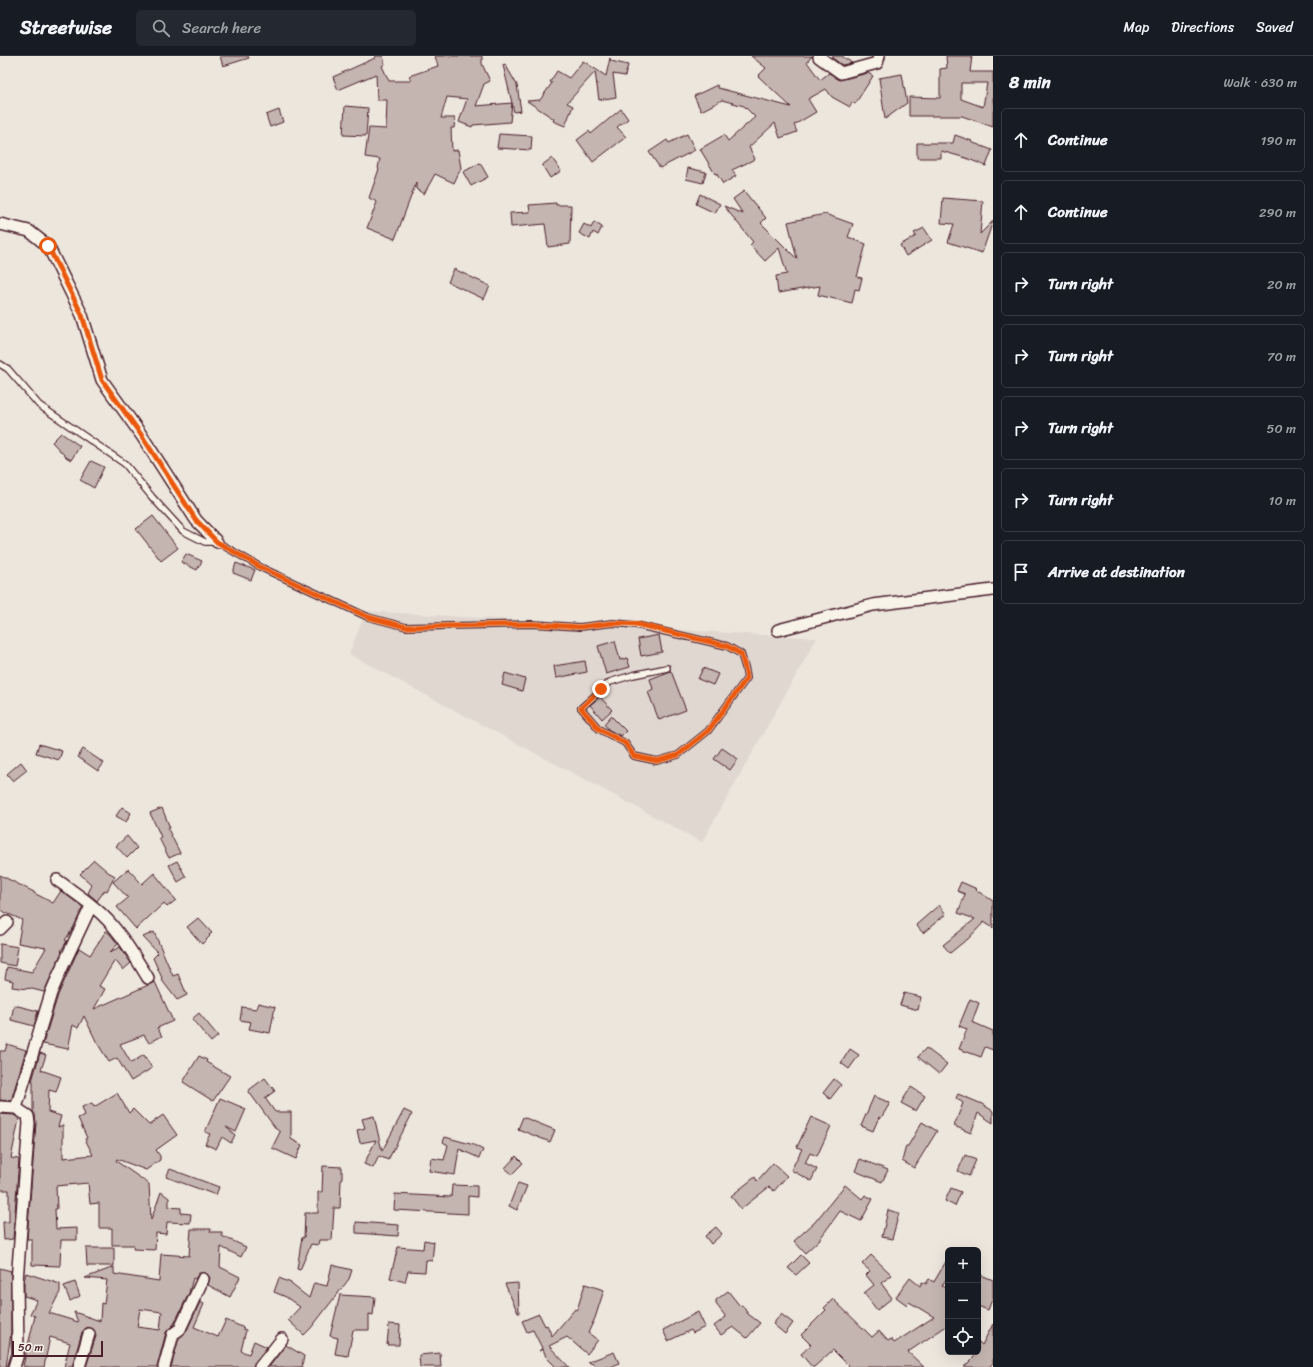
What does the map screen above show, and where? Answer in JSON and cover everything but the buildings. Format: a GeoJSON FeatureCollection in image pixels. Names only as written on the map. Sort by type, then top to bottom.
{"type":"FeatureCollection","features":[{"type":"Feature","properties":{"kind":"street"},"geometry":{"type":"LineString","coordinates":[[819,57],[841,73],[877,63],[880,56]]}},
{"type":"Feature","properties":{"kind":"street"},"geometry":{"type":"LineString","coordinates":[[0,224],[29,231],[48,246],[82,315],[102,380],[142,436],[196,520],[217,542]]}},
{"type":"Feature","properties":{"kind":"street"},"geometry":{"type":"LineString","coordinates":[[778,630],[873,605],[993,590]]}},
{"type":"Feature","properties":{"kind":"street"},"geometry":{"type":"LineString","coordinates":[[57,880],[82,898],[111,924],[131,951],[148,978]]}},
{"type":"Feature","properties":{"kind":"street"},"geometry":{"type":"LineString","coordinates":[[16,1108],[51,993],[91,906]]}},
{"type":"Feature","properties":{"kind":"street"},"geometry":{"type":"LineString","coordinates":[[0,1106],[16,1108],[28,1116],[30,1123],[18,1281],[18,1354],[14,1367]]}},
{"type":"Feature","properties":{"kind":"street"},"geometry":{"type":"LineString","coordinates":[[164,1367],[173,1334],[180,1329],[203,1279]]}},
{"type":"Feature","properties":{"kind":"street"},"geometry":{"type":"LineString","coordinates":[[79,1367],[89,1334]]}},
{"type":"Feature","properties":{"kind":"street"},"geometry":{"type":"LineString","coordinates":[[260,1367],[282,1339]]}},
{"type":"Feature","properties":{"kind":"lane"},"geometry":{"type":"LineString","coordinates":[[0,364],[8,369],[39,405],[125,464],[156,502],[183,531],[205,542],[217,542],[262,568],[368,617],[406,627],[532,624],[580,627],[613,623],[636,624],[727,646],[741,654],[747,678],[708,731],[678,755],[657,761],[634,756],[625,743],[599,729],[581,708],[610,682],[633,674],[667,668]]}},
{"type":"Feature","properties":{"kind":"shaded area"},"geometry":{"type":"Polygon","coordinates":[[[366,611],[817,638],[702,842],[349,654],[366,611]]]}},
{"type":"Feature","properties":{"kind":"route"},"geometry":{"type":"LineString","coordinates":[[48,246],[82,315],[102,380],[142,436],[196,520],[217,542],[233,552],[262,568],[368,617],[406,627],[532,624],[580,627],[613,623],[636,624],[727,646],[741,654],[747,678],[708,731],[678,755],[657,761],[634,756],[625,743],[599,729],[581,708],[601,689]]}}]}
